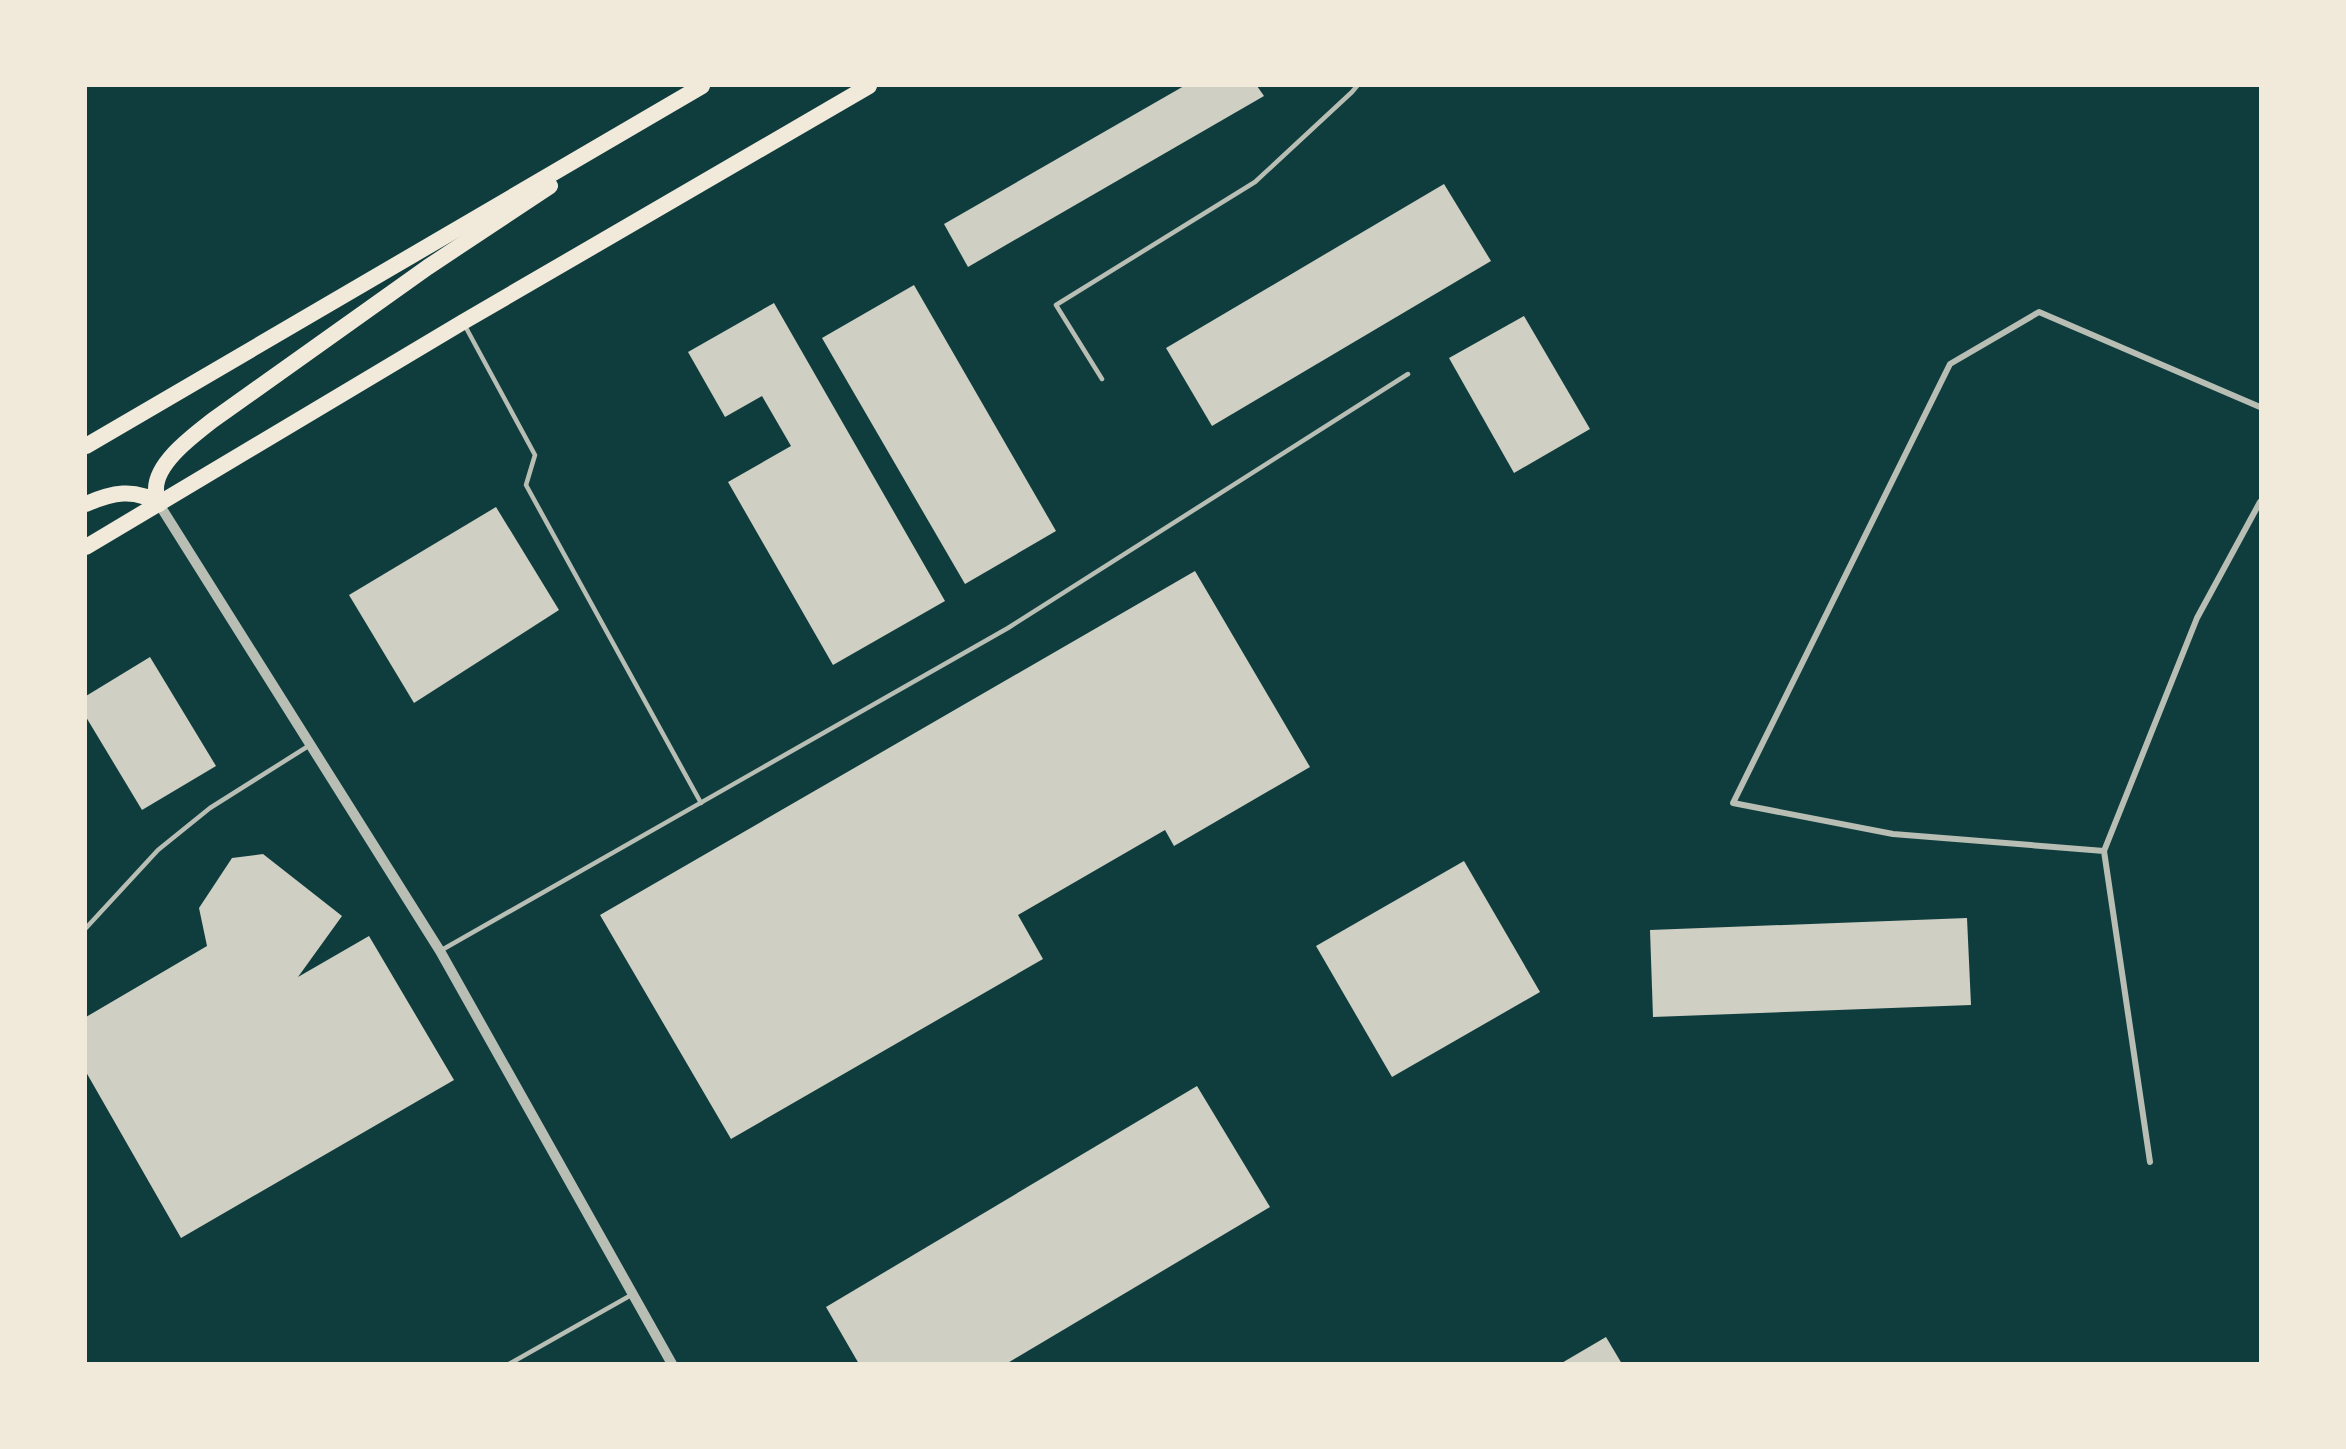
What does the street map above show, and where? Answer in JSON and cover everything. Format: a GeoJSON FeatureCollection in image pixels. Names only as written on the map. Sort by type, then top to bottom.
{"type":"FeatureCollection","features":[{"type":"Feature","properties":{"kind":"highway"},"geometry":{"type":"LineString","coordinates":[[86,446],[702,86]]}},
{"type":"Feature","properties":{"kind":"highway"},"geometry":{"type":"LineString","coordinates":[[159,504],[156,489],[160,474],[186,441],[213,420],[428,267],[702,86]]}},
{"type":"Feature","properties":{"kind":"highway"},"geometry":{"type":"LineString","coordinates":[[86,547],[463,322],[869,86]]}},
{"type":"Feature","properties":{"kind":"highway"},"geometry":{"type":"LineString","coordinates":[[86,504],[132,492],[147,496],[159,504]]}},
{"type":"Feature","properties":{"kind":"street"},"geometry":{"type":"LineString","coordinates":[[2104,851],[1893,834],[1733,803],[1950,364],[2039,312],[2260,407]]}},
{"type":"Feature","properties":{"kind":"street"},"geometry":{"type":"LineString","coordinates":[[2150,1162],[2104,851],[2197,618],[2260,502]]}},
{"type":"Feature","properties":{"kind":"street"},"geometry":{"type":"LineString","coordinates":[[159,504],[440,951],[672,1364]]}},
{"type":"Feature","properties":{"kind":"lane"},"geometry":{"type":"LineString","coordinates":[[1102,379],[1056,305],[1255,182],[1357,86]]}},
{"type":"Feature","properties":{"kind":"lane"},"geometry":{"type":"LineString","coordinates":[[463,322],[535,455],[526,485],[701,803]]}},
{"type":"Feature","properties":{"kind":"lane"},"geometry":{"type":"LineString","coordinates":[[440,951],[1008,628],[1408,374]]}},
{"type":"Feature","properties":{"kind":"lane"},"geometry":{"type":"LineString","coordinates":[[86,928],[158,850],[201,815],[310,745]]}},
{"type":"Feature","properties":{"kind":"lane"},"geometry":{"type":"LineString","coordinates":[[509,1364],[633,1294]]}},
{"type":"Feature","properties":{"kind":"building"},"geometry":{"type":"Polygon","coordinates":[[[1184,86],[1257,86],[1264,96],[968,267],[944,224],[1184,86]]]}},
{"type":"Feature","properties":{"kind":"building"},"geometry":{"type":"Polygon","coordinates":[[[1444,184],[1491,261],[1212,426],[1166,348],[1444,184]]]}},
{"type":"Feature","properties":{"kind":"building"},"geometry":{"type":"Polygon","coordinates":[[[914,285],[1056,531],[965,584],[822,338],[914,285]]]}},
{"type":"Feature","properties":{"kind":"building"},"geometry":{"type":"Polygon","coordinates":[[[774,303],[945,601],[833,665],[728,482],[791,446],[762,396],[725,417],[688,352],[774,303]]]}},
{"type":"Feature","properties":{"kind":"building"},"geometry":{"type":"Polygon","coordinates":[[[1524,316],[1590,429],[1514,473],[1449,358],[1524,316]]]}},
{"type":"Feature","properties":{"kind":"building"},"geometry":{"type":"Polygon","coordinates":[[[496,507],[559,610],[414,703],[349,595],[496,507]]]}},
{"type":"Feature","properties":{"kind":"building"},"geometry":{"type":"Polygon","coordinates":[[[1195,571],[1310,767],[1174,846],[1165,830],[1018,915],[1043,959],[731,1139],[600,915],[1195,571]]]}},
{"type":"Feature","properties":{"kind":"building"},"geometry":{"type":"Polygon","coordinates":[[[150,657],[216,766],[142,810],[86,717],[86,696],[150,657]]]}},
{"type":"Feature","properties":{"kind":"building"},"geometry":{"type":"Polygon","coordinates":[[[263,854],[342,916],[298,977],[369,936],[454,1080],[181,1238],[86,1072],[86,1017],[207,946],[199,908],[232,858],[263,854]]]}},
{"type":"Feature","properties":{"kind":"building"},"geometry":{"type":"Polygon","coordinates":[[[1464,861],[1540,992],[1392,1077],[1316,946],[1464,861]]]}},
{"type":"Feature","properties":{"kind":"building"},"geometry":{"type":"Polygon","coordinates":[[[1967,918],[1971,1005],[1653,1017],[1650,930],[1967,918]]]}},
{"type":"Feature","properties":{"kind":"building"},"geometry":{"type":"Polygon","coordinates":[[[1197,1086],[1270,1207],[1006,1364],[859,1364],[826,1307],[1197,1086]]]}},
{"type":"Feature","properties":{"kind":"building"},"geometry":{"type":"Polygon","coordinates":[[[1606,1337],[1622,1364],[1560,1364],[1606,1337]]]}}]}
